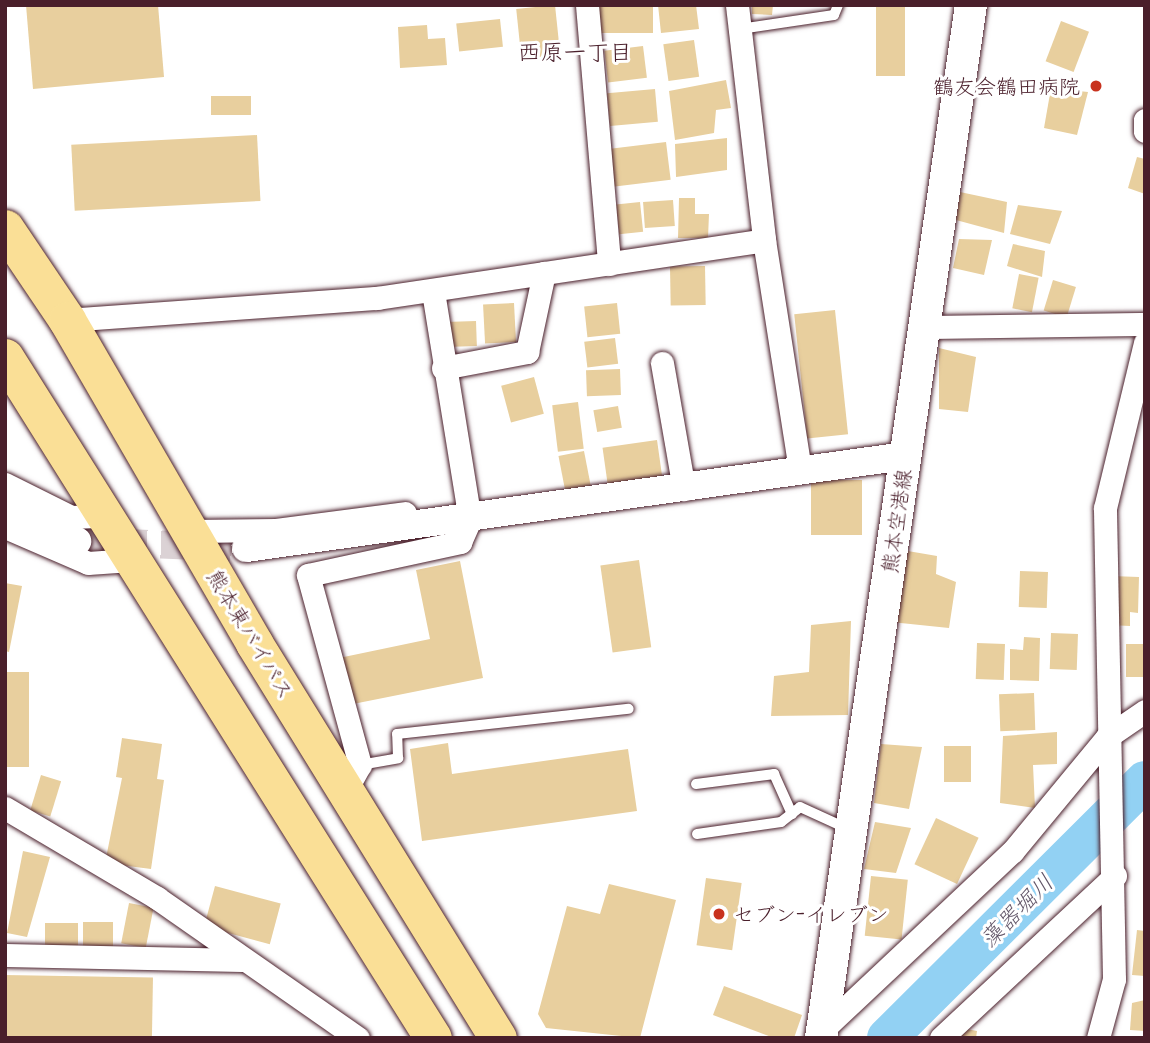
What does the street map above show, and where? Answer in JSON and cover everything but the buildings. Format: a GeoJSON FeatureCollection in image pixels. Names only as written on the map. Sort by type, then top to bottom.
{"type":"FeatureCollection","features":[{"type":"Feature","properties":{"kind":"highway","name":"熊本東バイパス"},"geometry":{"type":"LineString","coordinates":[[5,228],[67,320],[190,531],[354,777],[498,1038]]}},
{"type":"Feature","properties":{"kind":"highway"},"geometry":{"type":"LineString","coordinates":[[5,357],[433,1038]]}},
{"type":"Feature","properties":{"kind":"main road","name":"熊本空港線"},"geometry":{"type":"LineString","coordinates":[[819,1035],[971,5]]}},
{"type":"Feature","properties":{"kind":"street"},"geometry":{"type":"LineString","coordinates":[[587,5],[609,264]]}},
{"type":"Feature","properties":{"kind":"street"},"geometry":{"type":"LineString","coordinates":[[737,5],[764,240],[800,471]]}},
{"type":"Feature","properties":{"kind":"street"},"geometry":{"type":"LineString","coordinates":[[1145,120],[1145,131]]}},
{"type":"Feature","properties":{"kind":"street"},"geometry":{"type":"LineString","coordinates":[[67,320],[433,291],[764,240]]}},
{"type":"Feature","properties":{"kind":"street"},"geometry":{"type":"LineString","coordinates":[[443,368],[527,352],[544,273]]}},
{"type":"Feature","properties":{"kind":"street"},"geometry":{"type":"LineString","coordinates":[[354,777],[308,575],[460,542],[469,513],[443,368],[433,291]]}},
{"type":"Feature","properties":{"kind":"street"},"geometry":{"type":"LineString","coordinates":[[924,327],[1145,324]]}},
{"type":"Feature","properties":{"kind":"street"},"geometry":{"type":"LineString","coordinates":[[1098,1038],[1114,979],[1114,867],[1106,763],[1105,508],[1145,343]]}},
{"type":"Feature","properties":{"kind":"street"},"geometry":{"type":"LineString","coordinates":[[662,363],[684,489]]}},
{"type":"Feature","properties":{"kind":"street"},"geometry":{"type":"LineString","coordinates":[[190,531],[276,530],[469,513],[684,489],[905,456]]}},
{"type":"Feature","properties":{"kind":"street"},"geometry":{"type":"LineString","coordinates":[[5,484],[71,517],[104,516]]}},
{"type":"Feature","properties":{"kind":"street"},"geometry":{"type":"LineString","coordinates":[[5,507],[77,541]]}},
{"type":"Feature","properties":{"kind":"street"},"geometry":{"type":"LineString","coordinates":[[246,548],[469,513]]}},
{"type":"Feature","properties":{"kind":"street"},"geometry":{"type":"LineString","coordinates":[[5,527],[88,563],[131,560]]}},
{"type":"Feature","properties":{"kind":"street"},"geometry":{"type":"LineString","coordinates":[[819,1035],[1012,852],[1107,737],[1145,711]]}},
{"type":"Feature","properties":{"kind":"street"},"geometry":{"type":"LineString","coordinates":[[5,808],[157,898],[242,960],[358,1038]]}},
{"type":"Feature","properties":{"kind":"street"},"geometry":{"type":"LineString","coordinates":[[941,1038],[1114,867]]}},
{"type":"Feature","properties":{"kind":"street"},"geometry":{"type":"LineString","coordinates":[[5,955],[242,960]]}},
{"type":"Feature","properties":{"kind":"lane"},"geometry":{"type":"LineString","coordinates":[[740,29],[834,15],[838,5]]}},
{"type":"Feature","properties":{"kind":"lane"},"geometry":{"type":"LineString","coordinates":[[354,777],[398,758],[397,734],[629,709]]}},
{"type":"Feature","properties":{"kind":"lane"},"geometry":{"type":"LineString","coordinates":[[696,784],[774,774],[792,814]]}},
{"type":"Feature","properties":{"kind":"lane"},"geometry":{"type":"LineString","coordinates":[[697,834],[781,822],[800,807],[851,830]]}},
{"type":"Feature","properties":{"kind":"waterway","name":"藻器堀川"},"geometry":{"type":"LineString","coordinates":[[887,1038],[1145,781]]}},
{"type":"Feature","properties":{"kind":"tunnel"},"geometry":{"type":"LineString","coordinates":[[77,541],[246,548]]}},
{"type":"Feature","properties":{"kind":"place","name":"鶴友会鶴田病院"},"geometry":{"type":"Point","coordinates":[1096,86]}},
{"type":"Feature","properties":{"kind":"place","name":"セブン-イレブン"},"geometry":{"type":"Point","coordinates":[719,914]}},
{"type":"Feature","properties":{"kind":"district","name":"西原一丁目"},"geometry":{"type":"Point","coordinates":[575,51]}}]}
